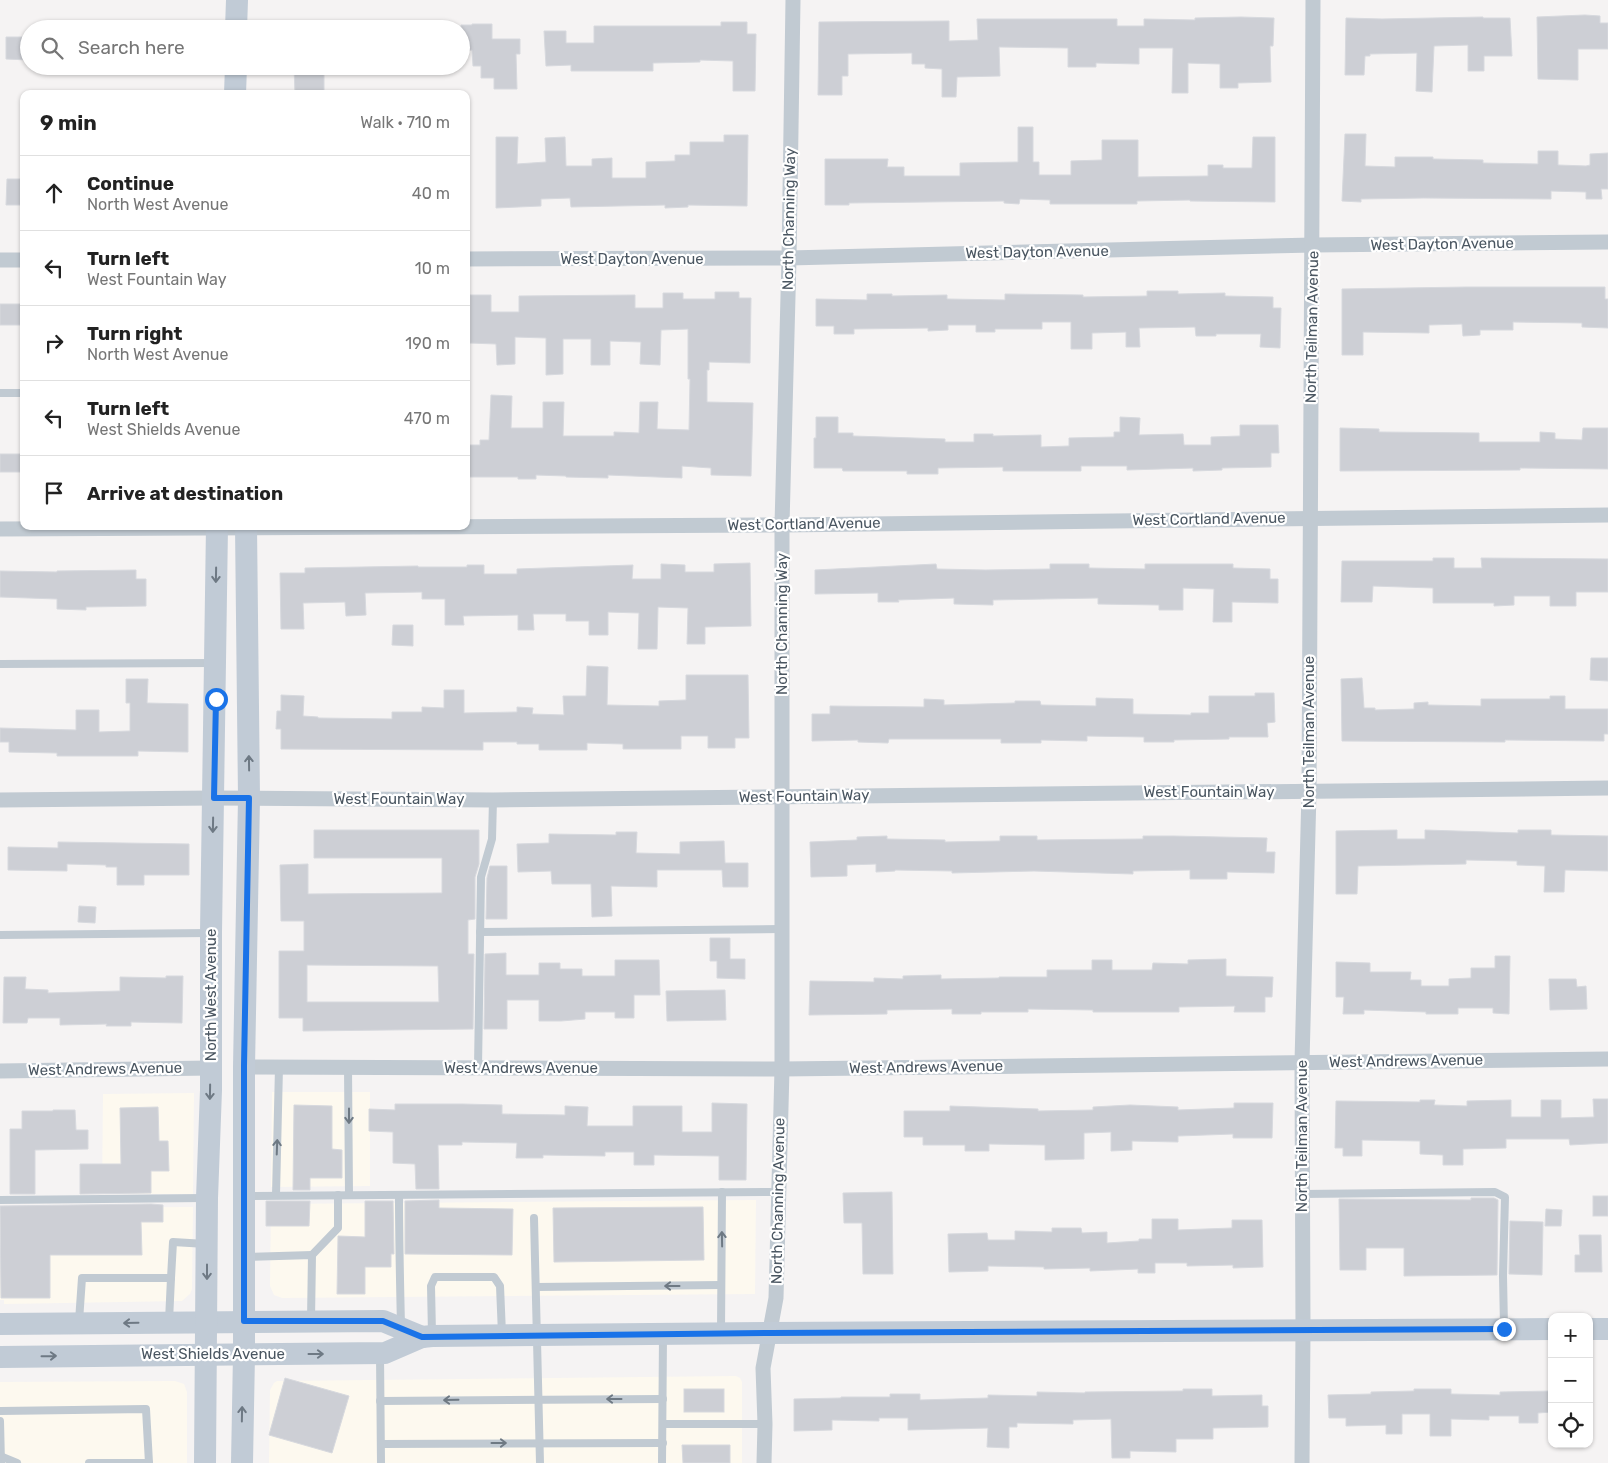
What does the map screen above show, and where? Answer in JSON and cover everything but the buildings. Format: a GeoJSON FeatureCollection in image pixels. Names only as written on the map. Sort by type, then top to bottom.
{"type":"FeatureCollection","features":[{"type":"Feature","properties":{"kind":"main road"},"geometry":{"type":"LineString","coordinates":[[236,20],[237,0]]}},
{"type":"Feature","properties":{"kind":"main road"},"geometry":{"type":"LineString","coordinates":[[235,90],[236,75]]}},
{"type":"Feature","properties":{"kind":"main road","name":"North West Avenue"},"geometry":{"type":"LineString","coordinates":[[206,1463],[207,1198],[211,1068],[211,932],[217,530]]}},
{"type":"Feature","properties":{"kind":"main road"},"geometry":{"type":"LineString","coordinates":[[242,1463],[244,1066],[249,798],[246,530]]}},
{"type":"Feature","properties":{"kind":"main road","name":"West Shields Avenue"},"geometry":{"type":"LineString","coordinates":[[0,1324],[383,1321],[427,1336],[1548,1329]]}},
{"type":"Feature","properties":{"kind":"main road"},"geometry":{"type":"LineString","coordinates":[[1593,1329],[1608,1329]]}},
{"type":"Feature","properties":{"kind":"main road","name":"West Shields Avenue"},"geometry":{"type":"LineString","coordinates":[[0,1357],[385,1353],[427,1336]]}},
{"type":"Feature","properties":{"kind":"street","name":"North Channing Way"},"geometry":{"type":"LineString","coordinates":[[782,1069],[782,524],[793,0]]}},
{"type":"Feature","properties":{"kind":"street","name":"North Teilman Avenue"},"geometry":{"type":"LineString","coordinates":[[1302,1463],[1302,1062],[1309,792],[1313,0]]}},
{"type":"Feature","properties":{"kind":"street","name":"West Dayton Avenue"},"geometry":{"type":"LineString","coordinates":[[470,260],[789,258],[1313,245],[1608,242]]}},
{"type":"Feature","properties":{"kind":"street"},"geometry":{"type":"LineString","coordinates":[[0,260],[20,260]]}},
{"type":"Feature","properties":{"kind":"street","name":"West Cortland Avenue"},"geometry":{"type":"LineString","coordinates":[[470,526],[1608,515]]}},
{"type":"Feature","properties":{"kind":"street","name":"West Cortland Avenue"},"geometry":{"type":"LineString","coordinates":[[0,529],[20,529]]}},
{"type":"Feature","properties":{"kind":"street","name":"West Fountain Way"},"geometry":{"type":"LineString","coordinates":[[0,800],[249,798],[492,800],[1608,788]]}},
{"type":"Feature","properties":{"kind":"street","name":"West Andrews Avenue"},"geometry":{"type":"LineString","coordinates":[[244,1066],[782,1069],[1608,1059]]}},
{"type":"Feature","properties":{"kind":"street","name":"West Andrews Avenue"},"geometry":{"type":"LineString","coordinates":[[0,1071],[211,1068]]}},
{"type":"Feature","properties":{"kind":"street","name":"North Channing Avenue"},"geometry":{"type":"LineString","coordinates":[[770,1333],[776,1298],[782,1069]]}},
{"type":"Feature","properties":{"kind":"street"},"geometry":{"type":"LineString","coordinates":[[764,1463],[763,1368],[770,1333]]}},
{"type":"Feature","properties":{"kind":"lane"},"geometry":{"type":"LineString","coordinates":[[0,393],[20,393]]}},
{"type":"Feature","properties":{"kind":"lane"},"geometry":{"type":"LineString","coordinates":[[0,664],[216,663]]}},
{"type":"Feature","properties":{"kind":"lane"},"geometry":{"type":"LineString","coordinates":[[478,1067],[481,877],[492,839],[492,800]]}},
{"type":"Feature","properties":{"kind":"lane"},"geometry":{"type":"LineString","coordinates":[[480,932],[781,929]]}},
{"type":"Feature","properties":{"kind":"lane"},"geometry":{"type":"LineString","coordinates":[[0,935],[211,932]]}},
{"type":"Feature","properties":{"kind":"lane"},"geometry":{"type":"LineString","coordinates":[[276,1196],[279,1066]]}},
{"type":"Feature","properties":{"kind":"lane"},"geometry":{"type":"LineString","coordinates":[[348,1067],[349,1195]]}},
{"type":"Feature","properties":{"kind":"lane"},"geometry":{"type":"LineString","coordinates":[[721,1333],[722,1192]]}},
{"type":"Feature","properties":{"kind":"lane"},"geometry":{"type":"LineString","coordinates":[[244,1196],[778,1192]]}},
{"type":"Feature","properties":{"kind":"lane"},"geometry":{"type":"LineString","coordinates":[[1302,1194],[1495,1192],[1504,1197],[1504,1329]]}},
{"type":"Feature","properties":{"kind":"lane"},"geometry":{"type":"LineString","coordinates":[[311,1321],[312,1256],[338,1228],[338,1195]]}},
{"type":"Feature","properties":{"kind":"lane"},"geometry":{"type":"LineString","coordinates":[[399,1195],[398,1254],[401,1328]]}},
{"type":"Feature","properties":{"kind":"lane"},"geometry":{"type":"LineString","coordinates":[[0,1200],[207,1198]]}},
{"type":"Feature","properties":{"kind":"lane"},"geometry":{"type":"LineString","coordinates":[[534,1218],[540,1463]]}},
{"type":"Feature","properties":{"kind":"lane"},"geometry":{"type":"LineString","coordinates":[[169,1322],[173,1242],[207,1244]]}},
{"type":"Feature","properties":{"kind":"lane"},"geometry":{"type":"LineString","coordinates":[[244,1257],[312,1256]]}},
{"type":"Feature","properties":{"kind":"lane"},"geometry":{"type":"LineString","coordinates":[[427,1336],[431,1286],[435,1277],[494,1277],[500,1286],[502,1336]]}},
{"type":"Feature","properties":{"kind":"lane"},"geometry":{"type":"LineString","coordinates":[[78,1323],[82,1278],[171,1278]]}},
{"type":"Feature","properties":{"kind":"lane"},"geometry":{"type":"LineString","coordinates":[[536,1287],[721,1285]]}},
{"type":"Feature","properties":{"kind":"lane"},"geometry":{"type":"LineString","coordinates":[[662,1463],[663,1334]]}},
{"type":"Feature","properties":{"kind":"lane"},"geometry":{"type":"LineString","coordinates":[[380,1353],[381,1463]]}},
{"type":"Feature","properties":{"kind":"lane"},"geometry":{"type":"LineString","coordinates":[[380,1401],[662,1399]]}},
{"type":"Feature","properties":{"kind":"lane"},"geometry":{"type":"LineString","coordinates":[[0,1411],[146,1410],[148,1463],[89,1463]]}},
{"type":"Feature","properties":{"kind":"lane"},"geometry":{"type":"LineString","coordinates":[[0,1421],[1,1459],[17,1463]]}},
{"type":"Feature","properties":{"kind":"lane"},"geometry":{"type":"LineString","coordinates":[[662,1424],[765,1424]]}},
{"type":"Feature","properties":{"kind":"lane"},"geometry":{"type":"LineString","coordinates":[[381,1444],[662,1443]]}},
{"type":"Feature","properties":{"kind":"shaded area"},"geometry":{"type":"Polygon","coordinates":[[[272,1092],[370,1092],[370,1186],[271,1187],[272,1092]]]}},
{"type":"Feature","properties":{"kind":"shaded area"},"geometry":{"type":"Polygon","coordinates":[[[194,1093],[193,1194],[102,1194],[103,1094],[194,1093]]]}},
{"type":"Feature","properties":{"kind":"shaded area"},"geometry":{"type":"Polygon","coordinates":[[[756,1200],[755,1294],[282,1298],[274,1295],[270,1286],[271,1204],[756,1200]]]}},
{"type":"Feature","properties":{"kind":"shaded area"},"geometry":{"type":"Polygon","coordinates":[[[193,1207],[192,1289],[190,1294],[182,1301],[4,1304],[4,1300],[0,1300],[0,1208],[193,1207]]]}},
{"type":"Feature","properties":{"kind":"shaded area"},"geometry":{"type":"Polygon","coordinates":[[[736,1376],[742,1382],[742,1463],[269,1463],[270,1390],[277,1381],[736,1376]]]}},
{"type":"Feature","properties":{"kind":"shaded area"},"geometry":{"type":"Polygon","coordinates":[[[175,1381],[184,1384],[187,1392],[187,1463],[0,1463],[0,1382],[175,1381]]]}},
{"type":"Feature","properties":{"kind":"route"},"geometry":{"type":"LineString","coordinates":[[216,699],[214,798],[249,798],[244,1066],[244,1321],[383,1321],[422,1337],[1504,1329]]}}]}
